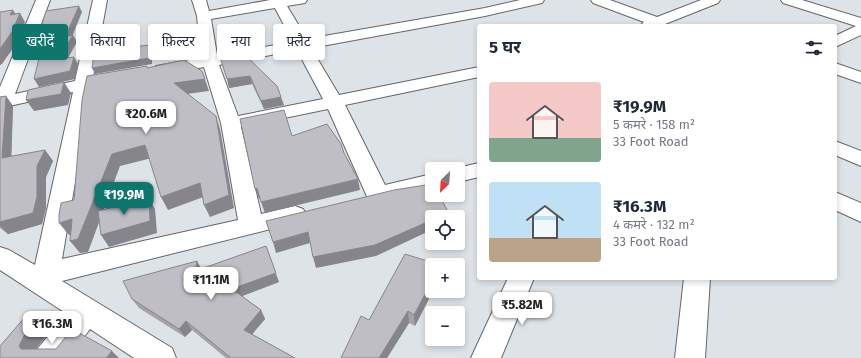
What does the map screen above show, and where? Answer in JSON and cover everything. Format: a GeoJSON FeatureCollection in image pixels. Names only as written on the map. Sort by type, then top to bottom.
{"type":"FeatureCollection","features":[{"type":"Feature","properties":{"kind":"street"},"geometry":{"type":"LineString","coordinates":[[2,102],[43,0]]}},
{"type":"Feature","properties":{"kind":"street"},"geometry":{"type":"LineString","coordinates":[[45,280],[85,83],[100,0]]}},
{"type":"Feature","properties":{"kind":"street"},"geometry":{"type":"LineString","coordinates":[[251,226],[231,123],[210,62],[201,8],[300,0]]}},
{"type":"Feature","properties":{"kind":"street"},"geometry":{"type":"LineString","coordinates":[[325,42],[491,17],[509,3],[537,0]]}},
{"type":"Feature","properties":{"kind":"street"},"geometry":{"type":"LineString","coordinates":[[598,0],[652,24],[702,1]]}},
{"type":"Feature","properties":{"kind":"street"},"geometry":{"type":"LineString","coordinates":[[788,0],[861,23]]}},
{"type":"Feature","properties":{"kind":"street"},"geometry":{"type":"LineString","coordinates":[[278,2],[291,24]]}},
{"type":"Feature","properties":{"kind":"street"},"geometry":{"type":"LineString","coordinates":[[837,41],[861,30]]}},
{"type":"Feature","properties":{"kind":"street"},"geometry":{"type":"LineString","coordinates":[[147,72],[273,50]]}},
{"type":"Feature","properties":{"kind":"street"},"geometry":{"type":"LineString","coordinates":[[311,60],[334,102],[378,195]]}},
{"type":"Feature","properties":{"kind":"street"},"geometry":{"type":"LineString","coordinates":[[837,69],[861,78]]}},
{"type":"Feature","properties":{"kind":"street"},"geometry":{"type":"LineString","coordinates":[[231,123],[477,72]]}},
{"type":"Feature","properties":{"kind":"street"},"geometry":{"type":"LineString","coordinates":[[2,102],[85,83],[132,75]]}},
{"type":"Feature","properties":{"kind":"street"},"geometry":{"type":"LineString","coordinates":[[837,148],[861,159]]}},
{"type":"Feature","properties":{"kind":"street"},"geometry":{"type":"LineString","coordinates":[[465,173],[477,170]]}},
{"type":"Feature","properties":{"kind":"street"},"geometry":{"type":"LineString","coordinates":[[355,201],[425,184]]}},
{"type":"Feature","properties":{"kind":"street"},"geometry":{"type":"LineString","coordinates":[[837,201],[861,213]]}},
{"type":"Feature","properties":{"kind":"street"},"geometry":{"type":"LineString","coordinates":[[45,280],[318,210]]}},
{"type":"Feature","properties":{"kind":"street"},"geometry":{"type":"LineString","coordinates":[[0,257],[45,280],[86,312],[161,358]]}},
{"type":"Feature","properties":{"kind":"street"},"geometry":{"type":"LineString","coordinates":[[486,358],[520,280]]}},
{"type":"Feature","properties":{"kind":"street"},"geometry":{"type":"LineString","coordinates":[[690,358],[697,280]]}},
{"type":"Feature","properties":{"kind":"street"},"geometry":{"type":"LineString","coordinates":[[49,358],[86,312]]}},
{"type":"Feature","properties":{"kind":"building"},"geometry":{"type":"Polygon","coordinates":[[[79,6],[68,30],[68,24],[42,24],[46,11],[79,6]]]}},
{"type":"Feature","properties":{"kind":"building"},"geometry":{"type":"Polygon","coordinates":[[[13,10],[10,15],[20,13],[15,24],[12,24],[12,32],[0,49],[0,12],[13,10]]]}},
{"type":"Feature","properties":{"kind":"building"},"geometry":{"type":"Polygon","coordinates":[[[73,35],[68,43],[68,36],[73,35]]]}},
{"type":"Feature","properties":{"kind":"building"},"geometry":{"type":"Polygon","coordinates":[[[148,45],[148,58],[140,60],[140,46],[148,45]]]}},
{"type":"Feature","properties":{"kind":"building"},"geometry":{"type":"Polygon","coordinates":[[[74,57],[70,71],[34,79],[39,60],[68,60],[68,58],[74,57]]]}},
{"type":"Feature","properties":{"kind":"building"},"geometry":{"type":"Polygon","coordinates":[[[93,60],[138,60],[92,68],[93,60]]]}},
{"type":"Feature","properties":{"kind":"building"},"geometry":{"type":"Polygon","coordinates":[[[184,60],[202,71],[205,79],[174,83],[216,116],[229,195],[204,205],[200,183],[161,197],[145,145],[112,154],[78,239],[70,241],[72,219],[59,223],[59,215],[61,203],[74,200],[82,100],[87,76],[147,66],[147,68],[184,60]]]}},
{"type":"Feature","properties":{"kind":"building"},"geometry":{"type":"Polygon","coordinates":[[[221,60],[250,60],[277,86],[281,97],[261,101],[250,76],[227,79],[221,60]]]}},
{"type":"Feature","properties":{"kind":"building"},"geometry":{"type":"Polygon","coordinates":[[[64,82],[61,94],[26,100],[28,90],[64,82]]]}},
{"type":"Feature","properties":{"kind":"building"},"geometry":{"type":"Polygon","coordinates":[[[6,96],[2,158],[45,150],[37,166],[37,197],[33,213],[0,222],[0,97],[6,96]]]}},
{"type":"Feature","properties":{"kind":"building"},"geometry":{"type":"Polygon","coordinates":[[[284,110],[292,136],[327,124],[341,144],[344,153],[358,179],[261,202],[257,188],[255,189],[240,119],[284,110]]]}},
{"type":"Feature","properties":{"kind":"building"},"geometry":{"type":"Polygon","coordinates":[[[425,185],[425,202],[443,202],[447,210],[425,210],[425,223],[375,245],[313,257],[308,232],[273,242],[266,221],[394,190],[425,185]]]}},
{"type":"Feature","properties":{"kind":"building"},"geometry":{"type":"Polygon","coordinates":[[[149,198],[150,221],[101,235],[98,211],[149,198]]]}},
{"type":"Feature","properties":{"kind":"building"},"geometry":{"type":"Polygon","coordinates":[[[266,246],[276,273],[232,289],[261,310],[244,330],[295,358],[231,358],[186,321],[179,329],[132,299],[123,281],[197,261],[195,271],[266,246]]]}},
{"type":"Feature","properties":{"kind":"building"},"geometry":{"type":"Polygon","coordinates":[[[405,254],[425,260],[425,294],[414,315],[408,311],[379,358],[341,358],[361,316],[369,320],[405,254]]]}},
{"type":"Feature","properties":{"kind":"building"},"geometry":{"type":"Polygon","coordinates":[[[26,316],[42,316],[24,336],[19,346],[21,349],[56,349],[72,329],[112,351],[106,358],[0,358],[0,346],[26,316]]]}}]}
